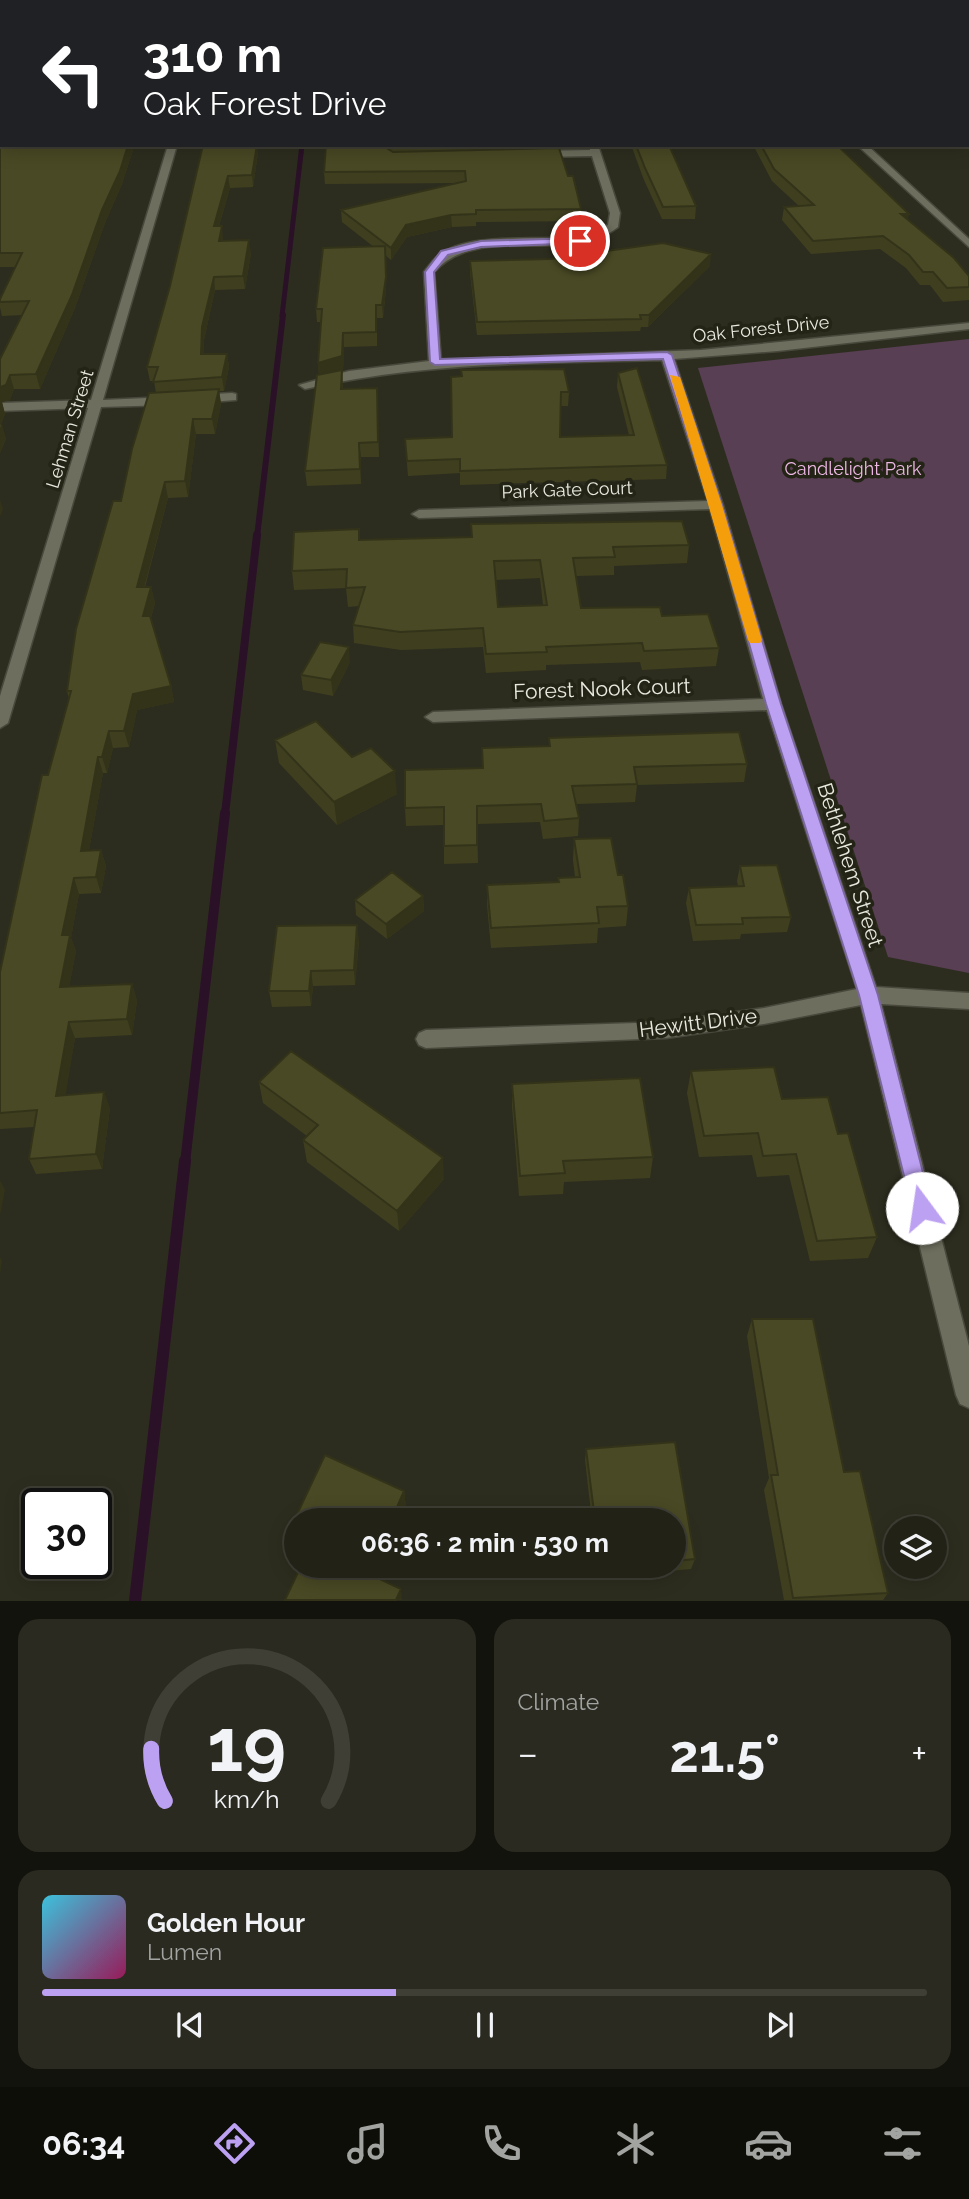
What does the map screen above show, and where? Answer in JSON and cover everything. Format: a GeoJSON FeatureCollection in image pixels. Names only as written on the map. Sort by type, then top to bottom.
{"type":"FeatureCollection","features":[{"type":"Feature","properties":{"kind":"street","name":"Lehman Street"},"geometry":{"type":"LineString","coordinates":[[0,723],[172,147]]}},
{"type":"Feature","properties":{"kind":"street"},"geometry":{"type":"LineString","coordinates":[[863,147],[969,244]]}},
{"type":"Feature","properties":{"kind":"street"},"geometry":{"type":"LineString","coordinates":[[435,362],[429,272],[444,253],[465,247],[580,241],[613,227],[615,213],[594,149],[523,155]]}},
{"type":"Feature","properties":{"kind":"street","name":"Oak Forest Drive"},"geometry":{"type":"LineString","coordinates":[[305,385],[377,369],[435,362],[667,355],[969,326]]}},
{"type":"Feature","properties":{"kind":"street","name":"Bethlehem Street"},"geometry":{"type":"LineString","coordinates":[[667,355],[716,505],[774,704],[869,995],[969,1395]]}},
{"type":"Feature","properties":{"kind":"street"},"geometry":{"type":"LineString","coordinates":[[0,407],[96,405],[232,397]]}},
{"type":"Feature","properties":{"kind":"street","name":"Park Gate Court"},"geometry":{"type":"LineString","coordinates":[[419,514],[716,505]]}},
{"type":"Feature","properties":{"kind":"street","name":"Forest Nook Court"},"geometry":{"type":"LineString","coordinates":[[433,716],[774,704]]}},
{"type":"Feature","properties":{"kind":"street","name":"Hewitt Drive"},"geometry":{"type":"LineString","coordinates":[[426,1040],[666,1030],[764,1016],[869,995],[969,1001]]}},
{"type":"Feature","properties":{"kind":"green space","name":"Candlelight Park"},"geometry":{"type":"Polygon","coordinates":[[[969,339],[969,973],[888,957],[698,368],[969,339]]]}},
{"type":"Feature","properties":{"kind":"building"},"geometry":{"type":"Polygon","coordinates":[[[0,147],[127,147],[72,295],[36,374],[10,375],[6,385],[0,387],[0,359],[29,301],[0,302],[22,253],[0,253],[0,147]]]}},
{"type":"Feature","properties":{"kind":"building"},"geometry":{"type":"Polygon","coordinates":[[[203,147],[257,147],[252,175],[228,176],[214,226],[222,226],[219,241],[249,240],[243,276],[214,277],[202,327],[201,354],[227,354],[222,377],[153,382],[158,367],[147,367],[170,286],[203,147]]]}},
{"type":"Feature","properties":{"kind":"building"},"geometry":{"type":"Polygon","coordinates":[[[326,147],[385,147],[393,152],[559,148],[568,176],[573,176],[581,209],[476,210],[476,214],[451,215],[406,225],[391,248],[341,210],[466,181],[465,171],[324,172],[326,147]]]}},
{"type":"Feature","properties":{"kind":"building"},"geometry":{"type":"Polygon","coordinates":[[[637,147],[670,147],[696,206],[663,207],[637,147]]]}},
{"type":"Feature","properties":{"kind":"building"},"geometry":{"type":"Polygon","coordinates":[[[762,147],[839,147],[909,214],[901,214],[954,258],[969,276],[969,287],[947,288],[933,272],[923,272],[909,255],[883,236],[813,241],[784,207],[814,205],[774,169],[762,147]]]}},
{"type":"Feature","properties":{"kind":"building"},"geometry":{"type":"Polygon","coordinates":[[[663,243],[711,254],[649,315],[640,315],[641,319],[477,322],[470,261],[550,259],[663,243]]]}},
{"type":"Feature","properties":{"kind":"building"},"geometry":{"type":"Polygon","coordinates":[[[385,246],[386,277],[382,305],[376,305],[376,332],[343,333],[342,356],[318,363],[322,309],[316,309],[323,248],[385,246]]]}},
{"type":"Feature","properties":{"kind":"building"},"geometry":{"type":"Polygon","coordinates":[[[637,368],[667,465],[460,471],[460,459],[407,461],[405,439],[452,437],[451,377],[462,376],[461,370],[564,369],[569,392],[561,392],[560,437],[634,435],[618,373],[637,368]]]}},
{"type":"Feature","properties":{"kind":"building"},"geometry":{"type":"Polygon","coordinates":[[[342,370],[341,389],[377,388],[378,442],[359,443],[360,469],[305,471],[317,375],[342,370]]]}},
{"type":"Feature","properties":{"kind":"building"},"geometry":{"type":"Polygon","coordinates":[[[219,389],[212,419],[193,419],[185,481],[165,482],[137,587],[151,587],[143,616],[150,616],[171,686],[133,694],[124,731],[109,731],[102,757],[98,757],[81,851],[101,850],[96,877],[74,878],[62,935],[70,935],[60,987],[132,984],[127,1019],[69,1022],[56,1096],[104,1092],[96,1154],[29,1159],[37,1110],[0,1113],[0,972],[42,775],[48,775],[71,691],[67,691],[76,629],[113,501],[121,501],[132,449],[149,393],[219,389]]]}},
{"type":"Feature","properties":{"kind":"building"},"geometry":{"type":"Polygon","coordinates":[[[682,521],[689,545],[613,547],[615,557],[573,558],[581,608],[660,607],[662,616],[708,614],[719,648],[644,651],[642,643],[546,647],[547,652],[486,654],[483,628],[400,632],[353,625],[365,587],[346,588],[347,569],[292,571],[294,532],[359,529],[359,540],[472,537],[471,524],[682,521]],[[540,560],[494,561],[498,607],[547,605],[540,560]]]}},
{"type":"Feature","properties":{"kind":"building"},"geometry":{"type":"Polygon","coordinates":[[[320,642],[349,647],[331,680],[301,675],[320,642]]]}},
{"type":"Feature","properties":{"kind":"building"},"geometry":{"type":"Polygon","coordinates":[[[316,721],[352,757],[371,748],[395,771],[334,802],[275,740],[316,721]]]}},
{"type":"Feature","properties":{"kind":"building"},"geometry":{"type":"Polygon","coordinates":[[[739,732],[747,764],[634,767],[637,784],[572,786],[579,818],[544,821],[541,804],[477,806],[477,845],[444,846],[444,807],[405,808],[405,770],[483,768],[482,748],[550,746],[549,738],[739,732]]]}},
{"type":"Feature","properties":{"kind":"building"},"geometry":{"type":"Polygon","coordinates":[[[611,838],[618,875],[623,875],[628,906],[597,907],[599,923],[491,928],[487,885],[559,882],[558,878],[580,877],[574,839],[611,838]]]}},
{"type":"Feature","properties":{"kind":"building"},"geometry":{"type":"Polygon","coordinates":[[[777,865],[791,917],[742,918],[743,924],[696,925],[689,888],[744,886],[740,866],[777,865]]]}},
{"type":"Feature","properties":{"kind":"building"},"geometry":{"type":"Polygon","coordinates":[[[392,872],[423,896],[386,924],[355,900],[392,872]]]}},
{"type":"Feature","properties":{"kind":"building"},"geometry":{"type":"Polygon","coordinates":[[[357,925],[354,970],[311,971],[309,991],[269,991],[277,926],[357,925]]]}},
{"type":"Feature","properties":{"kind":"building"},"geometry":{"type":"Polygon","coordinates":[[[291,1051],[443,1158],[397,1211],[303,1140],[318,1125],[259,1082],[291,1051]]]}},
{"type":"Feature","properties":{"kind":"building"},"geometry":{"type":"Polygon","coordinates":[[[774,1067],[782,1099],[828,1097],[838,1134],[848,1133],[877,1237],[817,1241],[796,1154],[763,1156],[758,1133],[704,1136],[691,1071],[774,1067]]]}},
{"type":"Feature","properties":{"kind":"building"},"geometry":{"type":"Polygon","coordinates":[[[640,1078],[653,1157],[563,1161],[565,1173],[520,1176],[512,1084],[640,1078]]]}},
{"type":"Feature","properties":{"kind":"building"},"geometry":{"type":"Polygon","coordinates":[[[752,1319],[813,1319],[844,1472],[860,1471],[888,1593],[793,1598],[771,1475],[778,1475],[752,1319]]]}},
{"type":"Feature","properties":{"kind":"building"},"geometry":{"type":"Polygon","coordinates":[[[675,1442],[695,1559],[686,1560],[686,1508],[593,1508],[586,1449],[675,1442]]]}},
{"type":"Feature","properties":{"kind":"building"},"geometry":{"type":"Polygon","coordinates":[[[325,1455],[404,1491],[397,1508],[300,1508],[325,1455]]]}},
{"type":"Feature","properties":{"kind":"building"},"geometry":{"type":"Polygon","coordinates":[[[295,1578],[378,1578],[401,1589],[396,1600],[285,1600],[295,1578]]]}},
{"type":"Feature","properties":{"kind":"waterway"},"geometry":{"type":"LineString","coordinates":[[282,316],[302,147]]}},
{"type":"Feature","properties":{"kind":"waterway"},"geometry":{"type":"LineString","coordinates":[[257,537],[283,315]]}},
{"type":"Feature","properties":{"kind":"waterway"},"geometry":{"type":"LineString","coordinates":[[225,814],[257,535]]}},
{"type":"Feature","properties":{"kind":"waterway"},"geometry":{"type":"LineString","coordinates":[[185,1163],[225,813]]}},
{"type":"Feature","properties":{"kind":"waterway"},"geometry":{"type":"LineString","coordinates":[[135,1601],[185,1161]]}},
{"type":"Feature","properties":{"kind":"slow traffic"},"geometry":{"type":"LineString","coordinates":[[674,377],[716,505],[755,640]]}},
{"type":"Feature","properties":{"kind":"route"},"geometry":{"type":"LineString","coordinates":[[580,241],[481,244],[444,253],[429,272],[435,362],[667,355],[716,505],[774,704],[869,995],[922,1208]]}}]}
